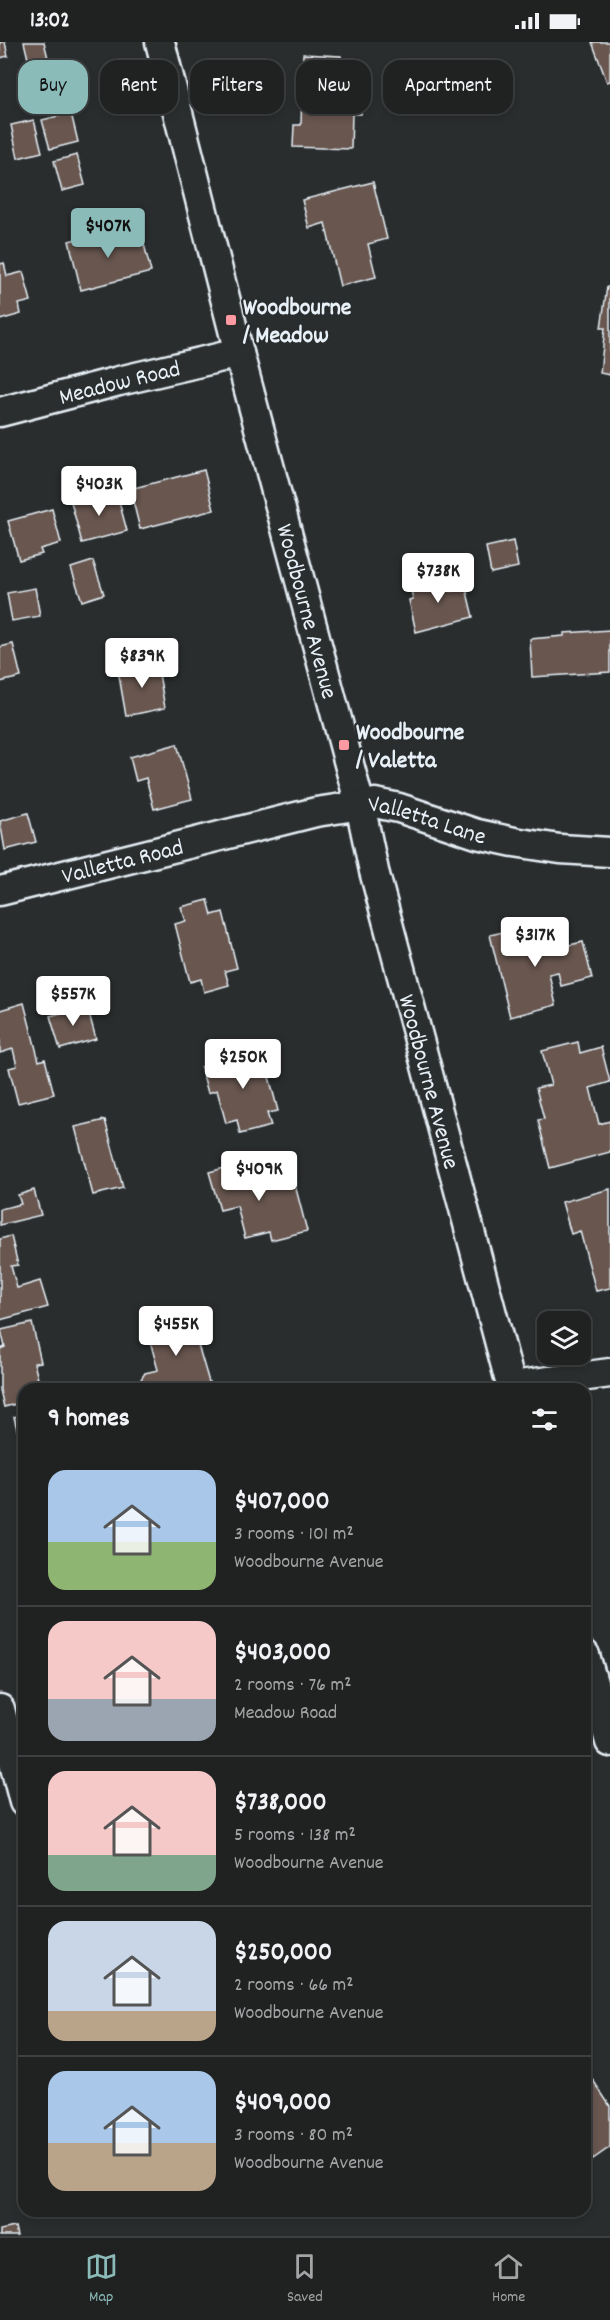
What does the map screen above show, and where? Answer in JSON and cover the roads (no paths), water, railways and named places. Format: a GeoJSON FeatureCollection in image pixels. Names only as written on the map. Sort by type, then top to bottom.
{"type":"FeatureCollection","features":[{"type":"Feature","properties":{"kind":"street","name":"Woodbourne Avenue"},"geometry":{"type":"LineString","coordinates":[[160,42],[360,805],[377,882],[511,1383]]}},
{"type":"Feature","properties":{"kind":"street","name":"Meadow Road"},"geometry":{"type":"LineString","coordinates":[[0,412],[240,353]]}},
{"type":"Feature","properties":{"kind":"street","name":"Valletta Lane"},"geometry":{"type":"LineString","coordinates":[[245,829],[316,812],[375,803],[399,808],[477,834],[514,842],[560,849],[610,852]]}},
{"type":"Feature","properties":{"kind":"street","name":"Valletta Road"},"geometry":{"type":"LineString","coordinates":[[0,891],[245,829]]}},
{"type":"Feature","properties":{"kind":"street"},"geometry":{"type":"LineString","coordinates":[[545,1383],[610,1373]]}},
{"type":"Feature","properties":{"kind":"street"},"geometry":{"type":"LineString","coordinates":[[591,1676],[610,1742]]}},
{"type":"Feature","properties":{"kind":"street"},"geometry":{"type":"LineString","coordinates":[[0,1709],[18,1779]]}},
{"type":"Feature","properties":{"kind":"place","name":"Woodbourne / Meadow"},"geometry":{"type":"Point","coordinates":[231,320]}},
{"type":"Feature","properties":{"kind":"place","name":"Woodbourne / Valetta"},"geometry":{"type":"Point","coordinates":[344,745]}}]}
